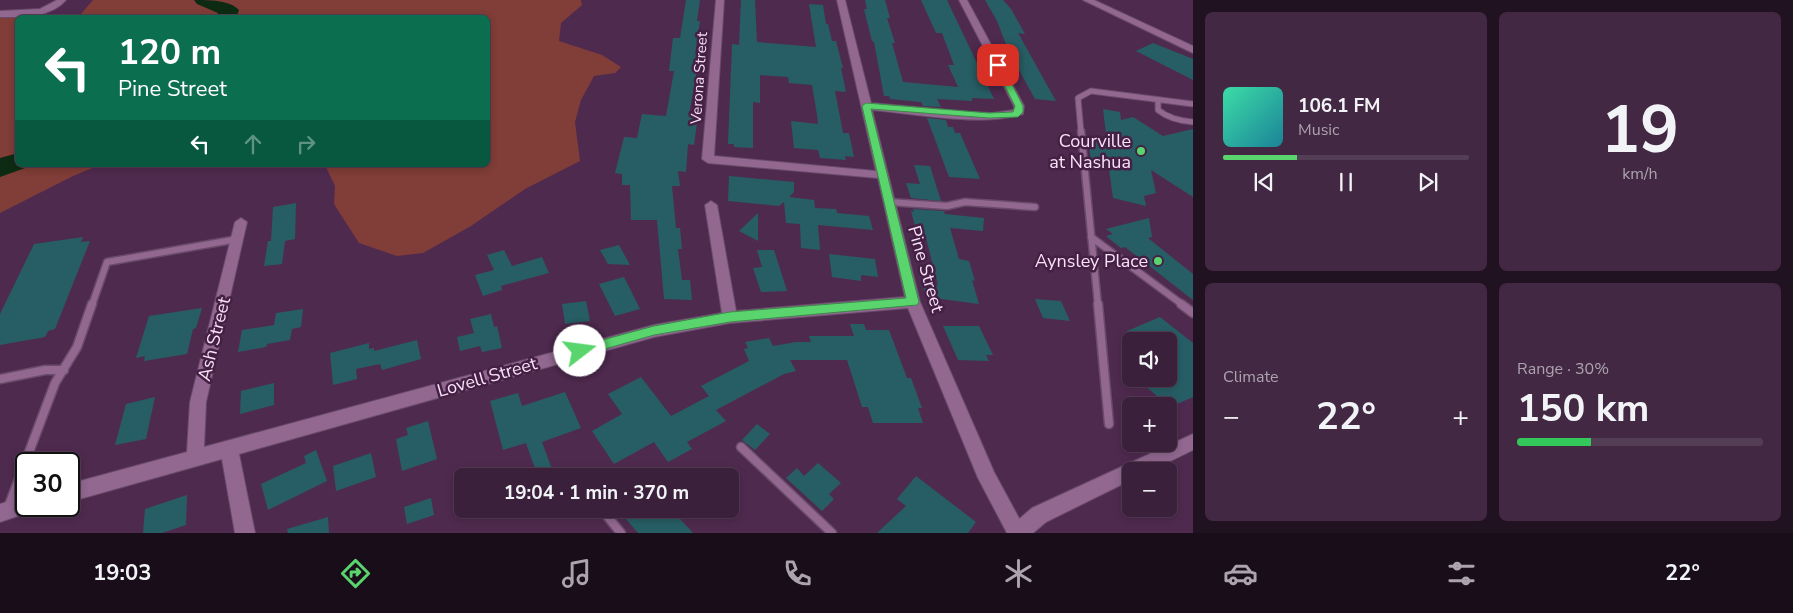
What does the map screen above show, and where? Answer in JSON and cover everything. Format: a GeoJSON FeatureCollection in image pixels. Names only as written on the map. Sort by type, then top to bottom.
{"type":"FeatureCollection","features":[{"type":"Feature","properties":{"kind":"street"},"geometry":{"type":"LineString","coordinates":[[0,14],[47,10],[62,0]]}},
{"type":"Feature","properties":{"kind":"street","name":"Verona Street"},"geometry":{"type":"LineString","coordinates":[[720,0],[708,159],[882,176]]}},
{"type":"Feature","properties":{"kind":"street","name":"Pine Street"},"geometry":{"type":"LineString","coordinates":[[841,0],[913,302],[987,478],[1017,533]]}},
{"type":"Feature","properties":{"kind":"street"},"geometry":{"type":"LineString","coordinates":[[866,106],[989,116],[1015,115],[1019,112],[1019,106],[963,0]]}},
{"type":"Feature","properties":{"kind":"street"},"geometry":{"type":"LineString","coordinates":[[1087,0],[1193,50]]}},
{"type":"Feature","properties":{"kind":"street"},"geometry":{"type":"LineString","coordinates":[[711,206],[730,317]]}},
{"type":"Feature","properties":{"kind":"street","name":"Ash Street"},"geometry":{"type":"LineString","coordinates":[[196,458],[198,402],[241,222]]}},
{"type":"Feature","properties":{"kind":"street","name":"Lovell Street"},"geometry":{"type":"LineString","coordinates":[[80,491],[654,330],[730,317],[913,302]]}},
{"type":"Feature","properties":{"kind":"street"},"geometry":{"type":"LineString","coordinates":[[1017,533],[1039,515],[1193,442]]}},
{"type":"Feature","properties":{"kind":"street"},"geometry":{"type":"LineString","coordinates":[[230,449],[232,470],[246,533]]}},
{"type":"Feature","properties":{"kind":"street"},"geometry":{"type":"LineString","coordinates":[[3,512],[15,508]]}},
{"type":"Feature","properties":{"kind":"lane"},"geometry":{"type":"LineString","coordinates":[[1109,424],[1078,98],[1091,91],[1193,104]]}},
{"type":"Feature","properties":{"kind":"lane"},"geometry":{"type":"LineString","coordinates":[[1158,100],[1158,110],[1162,114],[1171,118],[1193,122]]}},
{"type":"Feature","properties":{"kind":"lane"},"geometry":{"type":"LineString","coordinates":[[889,202],[947,206],[965,202],[1035,207]]}},
{"type":"Feature","properties":{"kind":"lane"},"geometry":{"type":"LineString","coordinates":[[1091,237],[1193,313]]}},
{"type":"Feature","properties":{"kind":"lane"},"geometry":{"type":"LineString","coordinates":[[3,512],[53,389],[77,347],[107,262],[238,239]]}},
{"type":"Feature","properties":{"kind":"lane"},"geometry":{"type":"LineString","coordinates":[[0,379],[45,370],[64,370]]}},
{"type":"Feature","properties":{"kind":"lane"},"geometry":{"type":"LineString","coordinates":[[741,447],[832,533]]}},
{"type":"Feature","properties":{"kind":"lane"},"geometry":{"type":"LineString","coordinates":[[609,518],[621,533]]}},
{"type":"Feature","properties":{"kind":"shaded area"},"geometry":{"type":"Polygon","coordinates":[[[93,0],[581,0],[582,5],[561,23],[559,41],[602,55],[621,67],[615,73],[594,76],[581,100],[575,122],[580,161],[525,189],[471,226],[423,253],[397,256],[359,243],[334,204],[335,186],[326,167],[490,167],[490,15],[54,15],[81,14],[93,0]]]}},
{"type":"Feature","properties":{"kind":"shaded area"},"geometry":{"type":"Polygon","coordinates":[[[15,16],[15,167],[95,167],[73,176],[0,213],[0,17],[15,16]]]}},
{"type":"Feature","properties":{"kind":"building"},"geometry":{"type":"Polygon","coordinates":[[[686,0],[700,0],[697,21],[700,21],[695,54],[697,54],[696,76],[689,114],[698,115],[694,145],[688,144],[686,172],[678,171],[680,186],[672,186],[676,228],[680,228],[682,249],[678,249],[682,280],[690,280],[692,300],[664,299],[657,220],[631,220],[630,185],[622,185],[622,174],[615,173],[624,137],[637,138],[642,114],[666,116],[674,71],[669,71],[673,38],[680,38],[686,0]]]}},
{"type":"Feature","properties":{"kind":"building"},"geometry":{"type":"Polygon","coordinates":[[[741,0],[755,0],[757,42],[816,47],[809,4],[823,5],[826,24],[828,24],[832,41],[836,41],[843,68],[841,68],[846,92],[835,91],[843,133],[849,133],[854,157],[845,156],[846,160],[820,158],[818,150],[794,148],[791,121],[818,124],[812,85],[789,83],[788,77],[760,75],[760,103],[753,102],[753,148],[734,147],[734,144],[728,144],[732,44],[739,45],[741,0]]]}},
{"type":"Feature","properties":{"kind":"building"},"geometry":{"type":"Polygon","coordinates":[[[865,0],[885,0],[890,18],[887,18],[895,43],[892,43],[903,82],[958,87],[948,65],[954,65],[942,33],[936,33],[921,0],[947,0],[994,99],[972,98],[972,101],[937,99],[941,107],[923,106],[921,102],[890,99],[889,96],[884,96],[874,42],[872,41],[864,9],[867,9],[865,0]]]}},
{"type":"Feature","properties":{"kind":"building"},"geometry":{"type":"Polygon","coordinates":[[[985,0],[1003,0],[1011,9],[1025,34],[1018,33],[1056,101],[1035,99],[1009,52],[997,21],[985,0]]]}},
{"type":"Feature","properties":{"kind":"building"},"geometry":{"type":"Polygon","coordinates":[[[1153,43],[1193,59],[1193,80],[1136,51],[1153,43]]]}},
{"type":"Feature","properties":{"kind":"building","name":"Courville at Nashua"},"geometry":{"type":"Polygon","coordinates":[[[1103,109],[1120,112],[1121,120],[1133,117],[1163,136],[1193,129],[1193,197],[1151,170],[1156,193],[1144,196],[1146,206],[1113,198],[1109,169],[1094,166],[1091,162],[1088,138],[1107,142],[1103,109]]]}},
{"type":"Feature","properties":{"kind":"building"},"geometry":{"type":"Polygon","coordinates":[[[927,118],[946,120],[948,127],[953,127],[955,133],[960,133],[980,179],[949,177],[927,118]]]}},
{"type":"Feature","properties":{"kind":"building"},"geometry":{"type":"Polygon","coordinates":[[[914,165],[930,166],[941,201],[911,198],[906,183],[920,184],[914,165]]]}},
{"type":"Feature","properties":{"kind":"building"},"geometry":{"type":"Polygon","coordinates":[[[729,176],[794,182],[794,192],[789,197],[814,200],[815,208],[836,209],[837,213],[869,216],[873,230],[818,225],[820,250],[801,248],[800,224],[786,223],[784,202],[779,206],[728,201],[729,176]]]}},
{"type":"Feature","properties":{"kind":"building"},"geometry":{"type":"Polygon","coordinates":[[[296,203],[295,239],[285,241],[282,264],[264,266],[268,241],[271,241],[273,207],[296,203]]]}},
{"type":"Feature","properties":{"kind":"building"},"geometry":{"type":"Polygon","coordinates":[[[913,209],[944,211],[945,214],[984,218],[983,231],[950,228],[959,259],[969,261],[979,304],[926,297],[922,283],[938,285],[926,238],[918,237],[911,211],[914,212],[913,209]]]}},
{"type":"Feature","properties":{"kind":"building"},"geometry":{"type":"Polygon","coordinates":[[[758,213],[758,241],[739,231],[758,213]]]}},
{"type":"Feature","properties":{"kind":"building","name":"Aynsley Place"},"geometry":{"type":"Polygon","coordinates":[[[1149,218],[1152,237],[1148,238],[1193,274],[1193,300],[1125,247],[1121,248],[1106,236],[1113,234],[1106,229],[1149,218]]]}},
{"type":"Feature","properties":{"kind":"building"},"geometry":{"type":"Polygon","coordinates":[[[83,237],[81,242],[90,241],[55,329],[48,331],[45,337],[0,345],[0,314],[34,244],[83,237]]]}},
{"type":"Feature","properties":{"kind":"building"},"geometry":{"type":"Polygon","coordinates":[[[619,245],[630,265],[608,264],[600,250],[619,245]]]}},
{"type":"Feature","properties":{"kind":"building"},"geometry":{"type":"Polygon","coordinates":[[[504,250],[512,266],[542,257],[549,273],[501,286],[502,290],[483,296],[475,275],[494,270],[487,255],[504,250]]]}},
{"type":"Feature","properties":{"kind":"building"},"geometry":{"type":"Polygon","coordinates":[[[757,250],[774,250],[787,291],[761,292],[753,268],[762,267],[757,250]]]}},
{"type":"Feature","properties":{"kind":"building"},"geometry":{"type":"Polygon","coordinates":[[[829,254],[875,259],[878,277],[861,275],[861,281],[832,277],[829,254]]]}},
{"type":"Feature","properties":{"kind":"building"},"geometry":{"type":"Polygon","coordinates":[[[624,277],[640,309],[615,316],[599,284],[624,277]]]}},
{"type":"Feature","properties":{"kind":"building"},"geometry":{"type":"Polygon","coordinates":[[[1035,299],[1061,301],[1070,321],[1043,318],[1035,299]]]}},
{"type":"Feature","properties":{"kind":"building"},"geometry":{"type":"Polygon","coordinates":[[[586,301],[590,321],[565,324],[562,304],[586,301]]]}},
{"type":"Feature","properties":{"kind":"building"},"geometry":{"type":"Polygon","coordinates":[[[202,308],[196,328],[193,329],[187,354],[144,361],[145,356],[136,358],[149,316],[202,308]]]}},
{"type":"Feature","properties":{"kind":"building"},"geometry":{"type":"Polygon","coordinates":[[[303,309],[301,327],[292,329],[290,340],[238,352],[242,330],[274,325],[276,313],[303,309]]]}},
{"type":"Feature","properties":{"kind":"building"},"geometry":{"type":"Polygon","coordinates":[[[491,314],[494,327],[497,326],[502,348],[482,352],[480,346],[460,351],[457,337],[474,333],[470,319],[491,314]]]}},
{"type":"Feature","properties":{"kind":"building"},"geometry":{"type":"Polygon","coordinates":[[[1160,317],[1193,343],[1193,397],[1177,404],[1177,397],[1158,397],[1146,387],[1177,387],[1177,332],[1127,331],[1160,317]]]}},
{"type":"Feature","properties":{"kind":"building"},"geometry":{"type":"Polygon","coordinates":[[[850,324],[864,324],[866,330],[889,330],[907,378],[911,378],[922,408],[918,408],[923,423],[873,423],[868,407],[862,407],[847,360],[790,360],[796,371],[784,374],[716,410],[726,421],[687,442],[692,449],[668,462],[654,442],[614,464],[592,431],[622,414],[608,394],[641,377],[671,416],[709,396],[701,386],[749,361],[744,349],[748,348],[745,342],[769,338],[773,346],[796,342],[811,342],[809,336],[854,336],[850,324]]]}},
{"type":"Feature","properties":{"kind":"building"},"geometry":{"type":"Polygon","coordinates":[[[943,326],[979,326],[993,355],[986,355],[989,361],[958,360],[943,326]]]}},
{"type":"Feature","properties":{"kind":"building"},"geometry":{"type":"Polygon","coordinates":[[[417,340],[421,359],[382,370],[380,364],[356,369],[357,379],[333,385],[330,353],[369,343],[369,349],[374,348],[374,351],[417,340]]]}},
{"type":"Feature","properties":{"kind":"building"},"geometry":{"type":"Polygon","coordinates":[[[274,383],[274,405],[240,414],[241,391],[274,383]]]}},
{"type":"Feature","properties":{"kind":"building"},"geometry":{"type":"Polygon","coordinates":[[[565,392],[581,428],[542,442],[552,468],[535,468],[526,443],[503,450],[490,401],[518,393],[522,406],[565,392]]]}},
{"type":"Feature","properties":{"kind":"building"},"geometry":{"type":"Polygon","coordinates":[[[155,397],[146,439],[115,445],[126,404],[155,397]]]}},
{"type":"Feature","properties":{"kind":"building"},"geometry":{"type":"Polygon","coordinates":[[[428,421],[437,459],[402,471],[396,439],[408,435],[406,428],[428,421]]]}},
{"type":"Feature","properties":{"kind":"building"},"geometry":{"type":"Polygon","coordinates":[[[757,424],[770,434],[755,450],[742,440],[757,424]]]}},
{"type":"Feature","properties":{"kind":"building"},"geometry":{"type":"Polygon","coordinates":[[[316,450],[327,481],[268,510],[261,484],[306,463],[304,456],[316,450]]]}},
{"type":"Feature","properties":{"kind":"building"},"geometry":{"type":"Polygon","coordinates":[[[371,453],[376,477],[336,491],[333,466],[371,453]]]}},
{"type":"Feature","properties":{"kind":"building"},"geometry":{"type":"Polygon","coordinates":[[[818,463],[841,483],[829,494],[834,499],[822,511],[786,478],[797,468],[804,476],[818,463]]]}},
{"type":"Feature","properties":{"kind":"building"},"geometry":{"type":"Polygon","coordinates":[[[916,476],[976,522],[968,533],[877,533],[906,506],[897,499],[916,476]]]}},
{"type":"Feature","properties":{"kind":"building"},"geometry":{"type":"Polygon","coordinates":[[[187,495],[186,525],[162,533],[143,533],[145,509],[187,495]]]}},
{"type":"Feature","properties":{"kind":"building"},"geometry":{"type":"Polygon","coordinates":[[[431,498],[434,515],[407,524],[404,507],[431,498]]]}},
{"type":"Feature","properties":{"kind":"building"},"geometry":{"type":"Polygon","coordinates":[[[328,517],[329,533],[288,533],[287,529],[328,517]]]}},
{"type":"Feature","properties":{"kind":"building"},"geometry":{"type":"Polygon","coordinates":[[[625,518],[679,518],[693,533],[638,533],[625,518]]]}},
{"type":"Feature","properties":{"kind":"waterway"},"geometry":{"type":"LineString","coordinates":[[204,0],[229,10],[227,15]]}},
{"type":"Feature","properties":{"kind":"waterway"},"geometry":{"type":"LineString","coordinates":[[0,168],[15,162]]}},
{"type":"Feature","properties":{"kind":"place","name":"Courville at Nashua"},"geometry":{"type":"Point","coordinates":[1141,151]}},
{"type":"Feature","properties":{"kind":"place","name":"Aynsley Place"},"geometry":{"type":"Point","coordinates":[1158,261]}},
{"type":"Feature","properties":{"kind":"route"},"geometry":{"type":"LineString","coordinates":[[580,351],[654,330],[730,317],[913,302],[866,106],[989,116],[1015,115],[1019,112],[1019,106],[998,65]]}}]}
